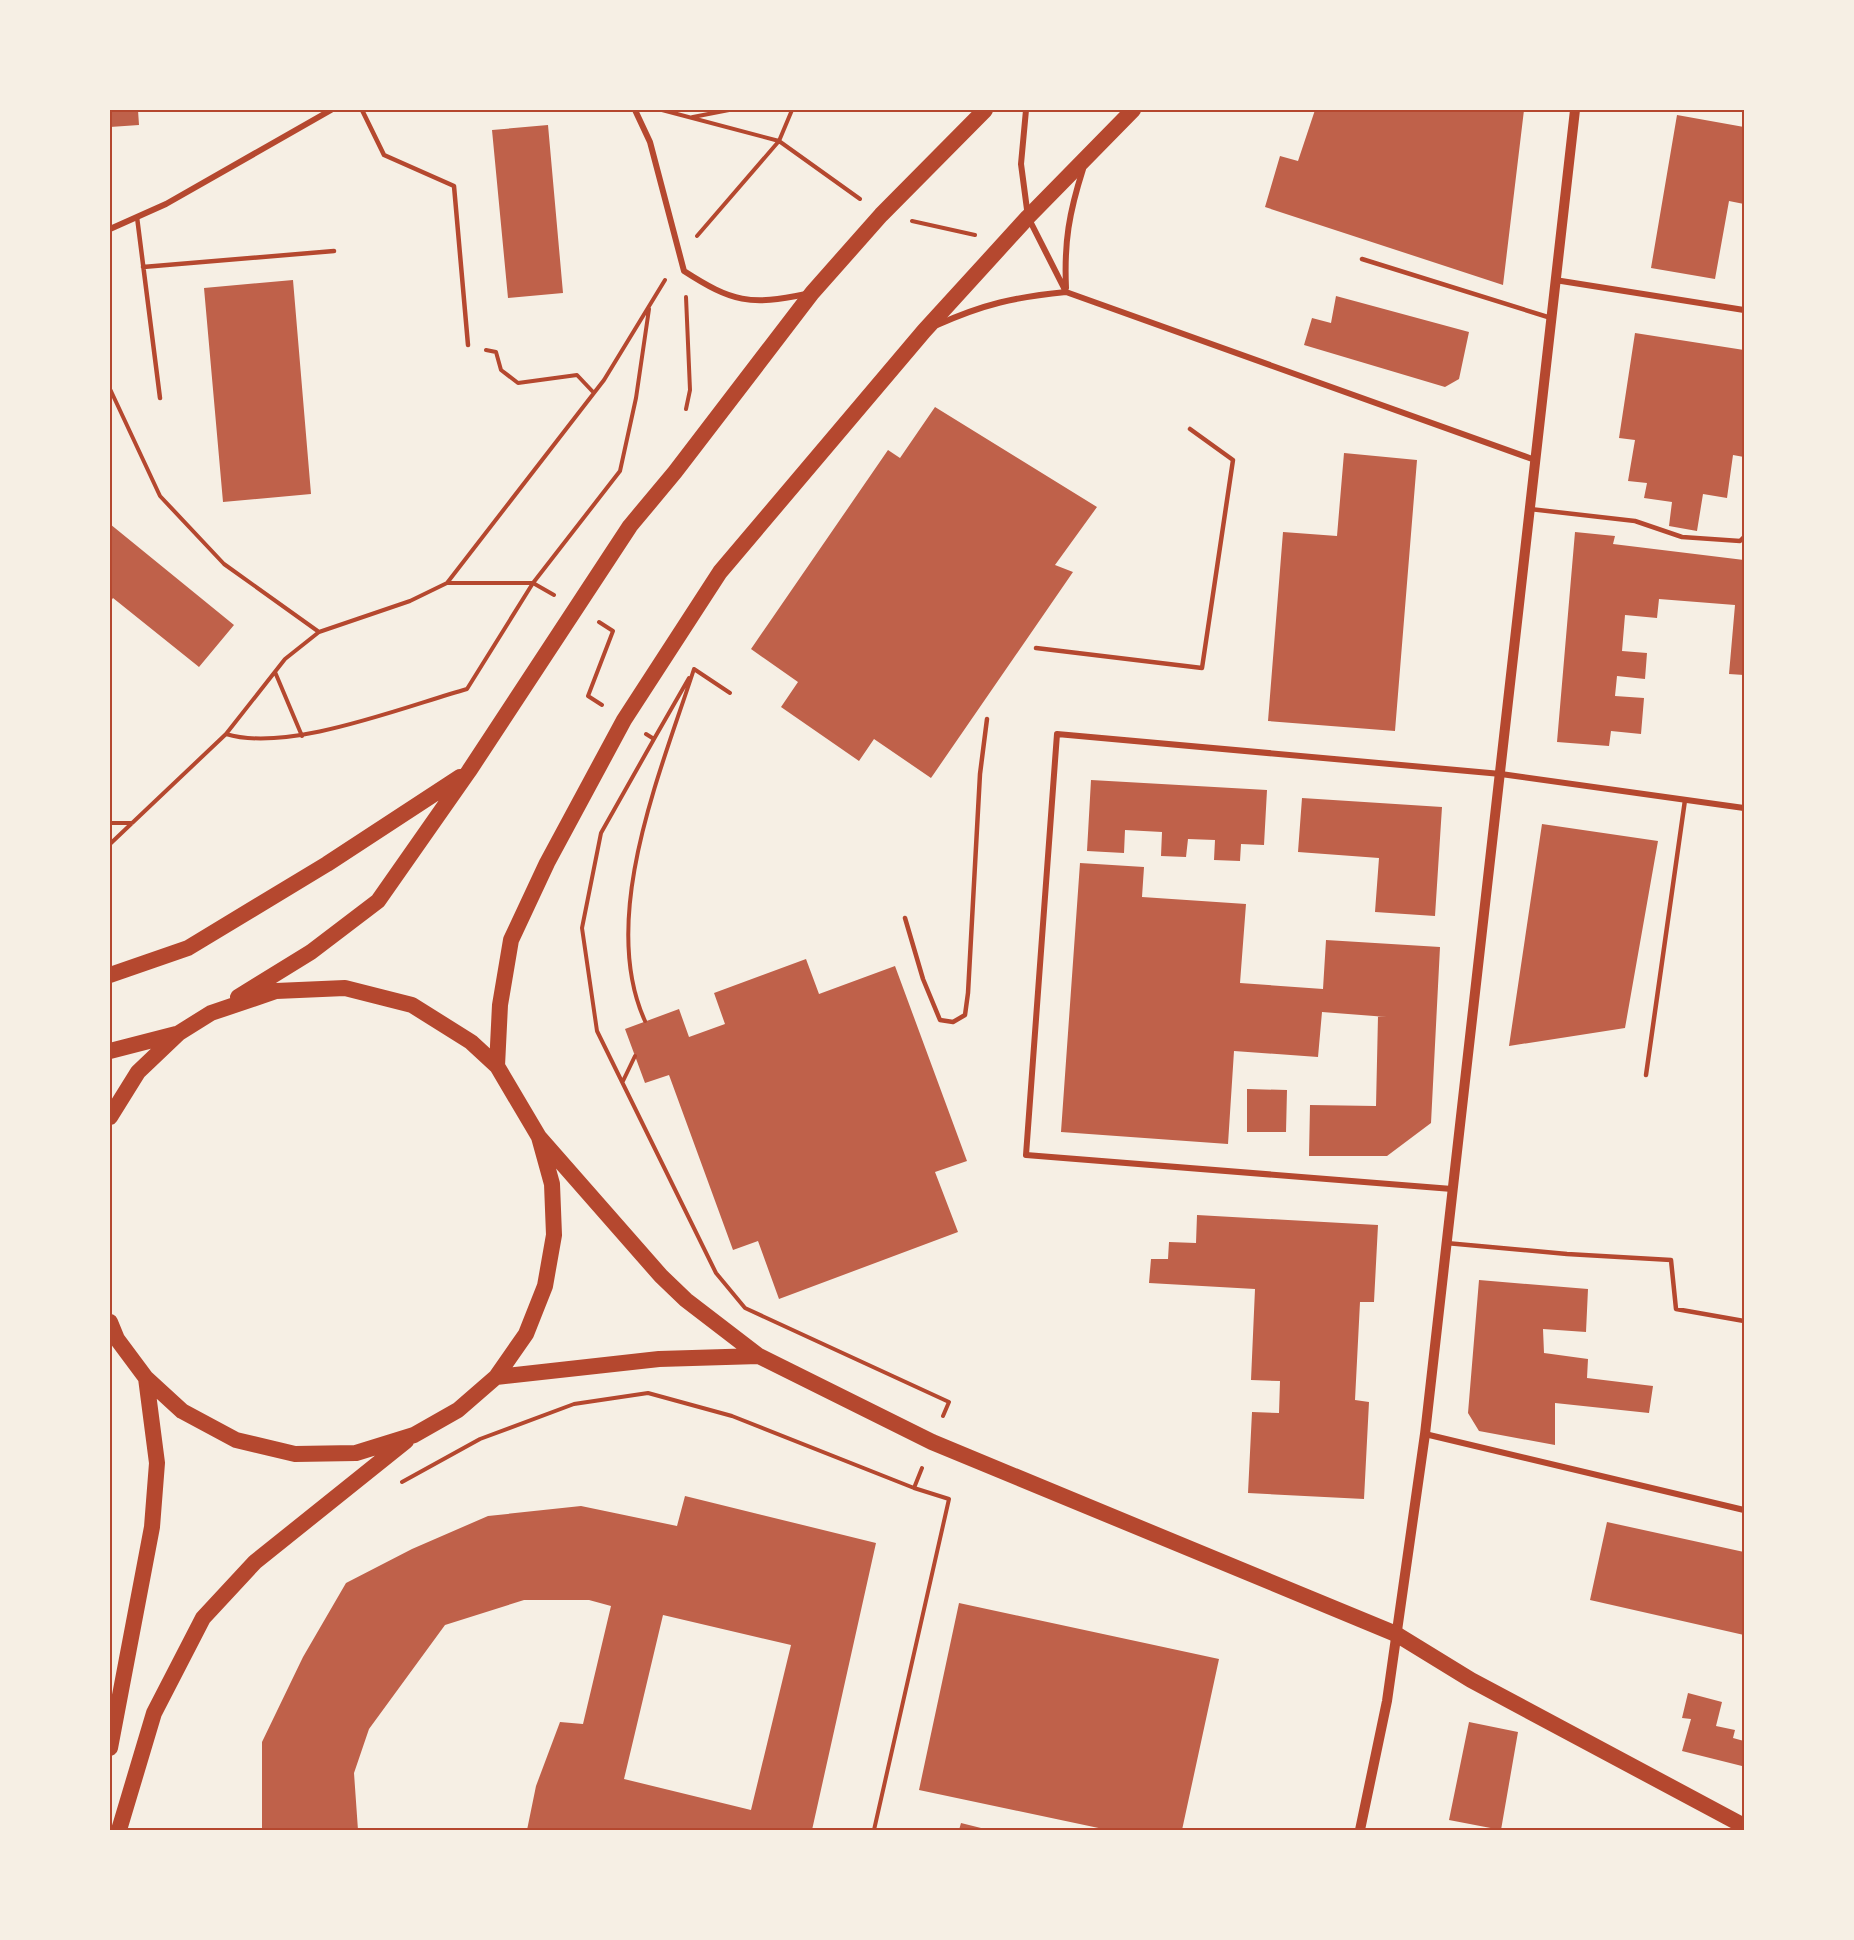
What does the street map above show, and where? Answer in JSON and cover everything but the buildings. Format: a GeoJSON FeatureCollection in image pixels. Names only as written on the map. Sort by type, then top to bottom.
{"type":"FeatureCollection","features":[{"type":"Feature","properties":{"kind":"highway"},"geometry":{"type":"LineString","coordinates":[[110,1117],[138,1072],[179,1033],[310,952],[378,901],[469,771],[630,526],[675,472],[812,293],[881,215],[985,110]]}},
{"type":"Feature","properties":{"kind":"highway"},"geometry":{"type":"LineString","coordinates":[[497,1066],[500,1005],[511,940],[547,862],[624,720],[720,572],[924,331],[1028,217],[1133,110]]}},
{"type":"Feature","properties":{"kind":"highway"},"geometry":{"type":"LineString","coordinates":[[110,975],[188,948],[327,864],[469,771]]}},
{"type":"Feature","properties":{"kind":"highway"},"geometry":{"type":"LineString","coordinates":[[211,1013],[276,991],[345,988],[412,1005],[471,1042],[497,1066],[539,1137],[661,1276],[686,1300],[759,1356],[932,1442],[1396,1634],[1471,1680],[1744,1826]]}},
{"type":"Feature","properties":{"kind":"highway"},"geometry":{"type":"LineString","coordinates":[[110,1052],[179,1033]]}},
{"type":"Feature","properties":{"kind":"highway"},"geometry":{"type":"LineString","coordinates":[[119,1830],[154,1713],[203,1618],[255,1562],[414,1436],[458,1410],[496,1377],[526,1334],[545,1286],[554,1235],[552,1184],[539,1137]]}},
{"type":"Feature","properties":{"kind":"highway"},"geometry":{"type":"LineString","coordinates":[[110,1322],[113,1334],[146,1378],[182,1411],[236,1440],[295,1454],[356,1453],[414,1436]]}},
{"type":"Feature","properties":{"kind":"highway"},"geometry":{"type":"LineString","coordinates":[[496,1377],[659,1359],[759,1356]]}},
{"type":"Feature","properties":{"kind":"highway"},"geometry":{"type":"LineString","coordinates":[[110,1748],[152,1527],[157,1463],[146,1378]]}},
{"type":"Feature","properties":{"kind":"street"},"geometry":{"type":"LineString","coordinates":[[110,229],[165,204],[331,110]]}},
{"type":"Feature","properties":{"kind":"street"},"geometry":{"type":"LineString","coordinates":[[635,110],[650,142],[684,271],[718,293],[765,303],[812,293]]}},
{"type":"Feature","properties":{"kind":"street"},"geometry":{"type":"LineString","coordinates":[[1026,110],[1021,165],[1028,217],[1066,292]]}},
{"type":"Feature","properties":{"kind":"street"},"geometry":{"type":"LineString","coordinates":[[1359,1830],[1386,1701],[1425,1434],[1575,110]]}},
{"type":"Feature","properties":{"kind":"street"},"geometry":{"type":"LineString","coordinates":[[1066,292],[1064,246],[1071,206],[1086,158]]}},
{"type":"Feature","properties":{"kind":"street"},"geometry":{"type":"LineString","coordinates":[[1555,280],[1744,310]]}},
{"type":"Feature","properties":{"kind":"street"},"geometry":{"type":"LineString","coordinates":[[924,331],[974,308],[1003,300],[1066,292],[1535,459]]}},
{"type":"Feature","properties":{"kind":"street"},"geometry":{"type":"LineString","coordinates":[[1452,1190],[1026,1155],[1057,734],[1501,774],[1744,808]]}},
{"type":"Feature","properties":{"kind":"street"},"geometry":{"type":"LineString","coordinates":[[1425,1434],[1744,1510]]}},
{"type":"Feature","properties":{"kind":"lane"},"geometry":{"type":"LineString","coordinates":[[362,110],[384,155],[454,186],[468,345]]}},
{"type":"Feature","properties":{"kind":"lane"},"geometry":{"type":"LineString","coordinates":[[137,217],[159,398]]}},
{"type":"Feature","properties":{"kind":"lane"},"geometry":{"type":"LineString","coordinates":[[143,267],[334,251]]}},
{"type":"Feature","properties":{"kind":"lane"},"geometry":{"type":"LineString","coordinates":[[1362,259],[1551,318]]}},
{"type":"Feature","properties":{"kind":"lane"},"geometry":{"type":"LineString","coordinates":[[1036,648],[1202,668],[1233,460],[1190,429]]}},
{"type":"Feature","properties":{"kind":"lane"},"geometry":{"type":"LineString","coordinates":[[1530,509],[1635,521],[1682,537],[1718,541],[1740,541],[1744,537]]}},
{"type":"Feature","properties":{"kind":"lane"},"geometry":{"type":"LineString","coordinates":[[905,918],[930,999],[940,1020],[953,1022],[965,1015],[968,993],[980,774],[987,719]]}},
{"type":"Feature","properties":{"kind":"lane"},"geometry":{"type":"LineString","coordinates":[[1646,1075],[1685,800]]}},
{"type":"Feature","properties":{"kind":"lane"},"geometry":{"type":"LineString","coordinates":[[1446,1243],[1671,1260],[1676,1309],[1744,1321]]}},
{"type":"Feature","properties":{"kind":"path"},"geometry":{"type":"LineString","coordinates":[[692,117],[729,110]]}},
{"type":"Feature","properties":{"kind":"path"},"geometry":{"type":"LineString","coordinates":[[447,584],[594,393],[680,255],[779,141],[792,110]]}},
{"type":"Feature","properties":{"kind":"path"},"geometry":{"type":"LineString","coordinates":[[684,271],[690,390],[686,413]]}},
{"type":"Feature","properties":{"kind":"path"},"geometry":{"type":"LineString","coordinates":[[226,734],[285,659],[319,632],[410,601],[447,584],[533,583],[620,471],[636,398],[650,306]]}},
{"type":"Feature","properties":{"kind":"path"},"geometry":{"type":"LineString","coordinates":[[468,345],[496,352],[501,370],[518,383],[577,375],[594,393]]}},
{"type":"Feature","properties":{"kind":"path"},"geometry":{"type":"LineString","coordinates":[[110,389],[159,496],[224,564],[319,632]]}},
{"type":"Feature","properties":{"kind":"path"},"geometry":{"type":"LineString","coordinates":[[694,669],[730,693]]}},
{"type":"Feature","properties":{"kind":"path"},"geometry":{"type":"LineString","coordinates":[[654,739],[694,669]]}},
{"type":"Feature","properties":{"kind":"path"},"geometry":{"type":"LineString","coordinates":[[645,1021],[635,999],[629,969],[630,881],[655,790],[694,669]]}},
{"type":"Feature","properties":{"kind":"path"},"geometry":{"type":"LineString","coordinates":[[275,671],[302,736]]}},
{"type":"Feature","properties":{"kind":"path"},"geometry":{"type":"LineString","coordinates":[[110,824],[133,823]]}},
{"type":"Feature","properties":{"kind":"path"},"geometry":{"type":"LineString","coordinates":[[623,1082],[635,1056]]}},
{"type":"Feature","properties":{"kind":"path"},"geometry":{"type":"LineString","coordinates":[[874,1830],[949,1499],[914,1488]]}}]}
